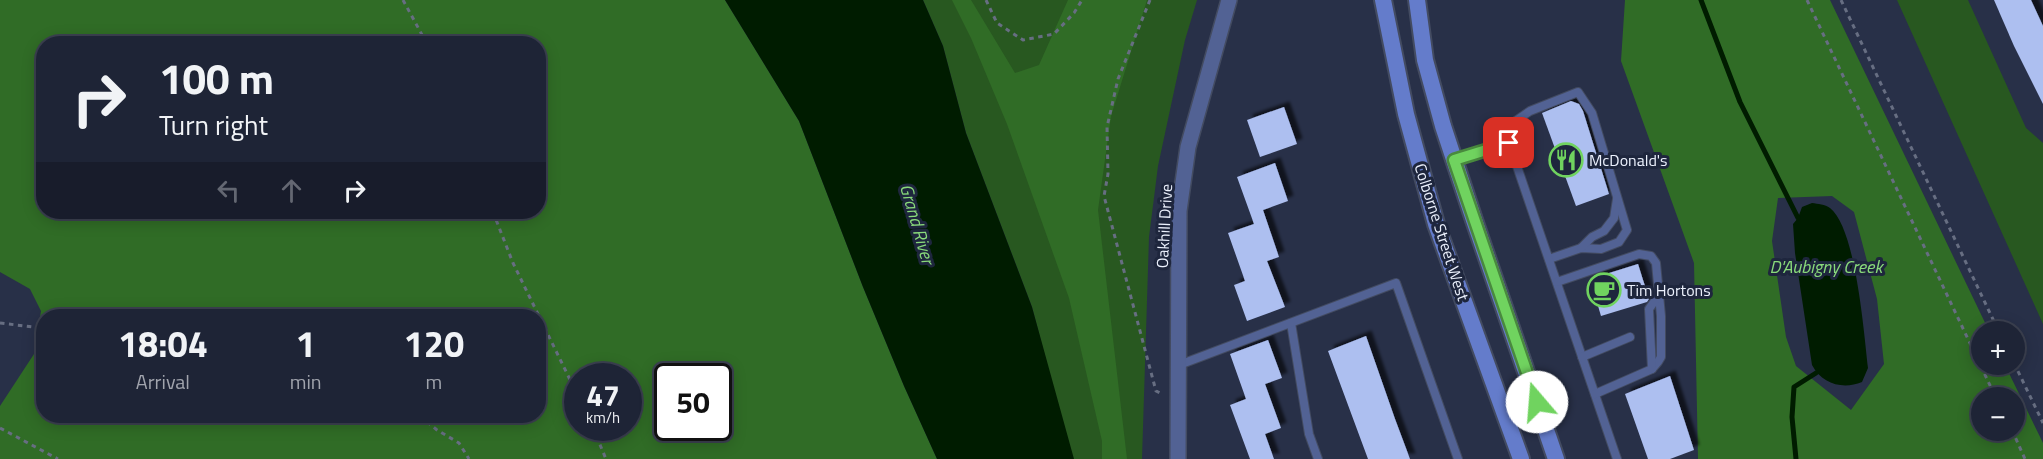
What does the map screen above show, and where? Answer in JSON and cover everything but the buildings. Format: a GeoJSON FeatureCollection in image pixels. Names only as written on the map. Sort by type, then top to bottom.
{"type":"FeatureCollection","features":[{"type":"Feature","properties":{"kind":"main road","name":"Colborne Street West"},"geometry":{"type":"LineString","coordinates":[[1383,0],[1406,114],[1436,224],[1521,459]]}},
{"type":"Feature","properties":{"kind":"main road","name":"Colborne Street West"},"geometry":{"type":"LineString","coordinates":[[1417,0],[1425,60],[1454,160],[1556,459]]}},
{"type":"Feature","properties":{"kind":"street","name":"Oakhill Drive"},"geometry":{"type":"LineString","coordinates":[[1178,459],[1179,211],[1186,158],[1229,0]]}},
{"type":"Feature","properties":{"kind":"lane"},"geometry":{"type":"LineString","coordinates":[[1548,259],[1581,248],[1600,249],[1619,242],[1627,230],[1592,113],[1578,92],[1530,111],[1515,122],[1509,143],[1548,259],[1617,459]]}},
{"type":"Feature","properties":{"kind":"lane"},"geometry":{"type":"LineString","coordinates":[[1454,160],[1509,143]]}},
{"type":"Feature","properties":{"kind":"lane"},"geometry":{"type":"LineString","coordinates":[[1581,248],[1592,237],[1604,231],[1614,218],[1618,197]]}},
{"type":"Feature","properties":{"kind":"lane"},"geometry":{"type":"LineString","coordinates":[[1557,282],[1642,254],[1651,256],[1656,263],[1661,357],[1652,369],[1595,394]]}},
{"type":"Feature","properties":{"kind":"lane"},"geometry":{"type":"LineString","coordinates":[[1179,365],[1396,283],[1458,459]]}},
{"type":"Feature","properties":{"kind":"lane"},"geometry":{"type":"LineString","coordinates":[[1291,323],[1310,434],[1318,459]]}},
{"type":"Feature","properties":{"kind":"lane"},"geometry":{"type":"LineString","coordinates":[[1582,357],[1630,337]]}},
{"type":"Feature","properties":{"kind":"path"},"geometry":{"type":"LineString","coordinates":[[403,0],[423,36]]}},
{"type":"Feature","properties":{"kind":"path"},"geometry":{"type":"LineString","coordinates":[[986,0],[997,23],[1023,40],[1054,34],[1074,13],[1082,0]]}},
{"type":"Feature","properties":{"kind":"path"},"geometry":{"type":"LineString","coordinates":[[1150,0],[1118,79],[1107,127],[1108,174],[1104,196],[1156,391],[1179,402]]}},
{"type":"Feature","properties":{"kind":"path"},"geometry":{"type":"LineString","coordinates":[[1807,0],[1991,387]]}},
{"type":"Feature","properties":{"kind":"path"},"geometry":{"type":"LineString","coordinates":[[1841,0],[1994,321]]}},
{"type":"Feature","properties":{"kind":"path"},"geometry":{"type":"LineString","coordinates":[[496,219],[513,263],[535,309]]}},
{"type":"Feature","properties":{"kind":"path"},"geometry":{"type":"LineString","coordinates":[[0,323],[36,328]]}},
{"type":"Feature","properties":{"kind":"path"},"geometry":{"type":"LineString","coordinates":[[546,331],[564,367]]}},
{"type":"Feature","properties":{"kind":"path"},"geometry":{"type":"LineString","coordinates":[[2020,375],[2043,423]]}},
{"type":"Feature","properties":{"kind":"path"},"geometry":{"type":"LineString","coordinates":[[428,423],[459,443],[469,459]]}},
{"type":"Feature","properties":{"kind":"path"},"geometry":{"type":"LineString","coordinates":[[0,428],[58,459]]}},
{"type":"Feature","properties":{"kind":"path"},"geometry":{"type":"LineString","coordinates":[[598,441],[606,459]]}},
{"type":"Feature","properties":{"kind":"path"},"geometry":{"type":"LineString","coordinates":[[2017,441],[2025,459]]}},
{"type":"Feature","properties":{"kind":"green space"},"geometry":{"type":"Polygon","coordinates":[[[0,0],[725,0],[799,121],[863,287],[937,459],[0,459],[0,406],[34,354],[36,342],[36,423],[546,423],[546,309],[40,309],[30,289],[0,272],[0,0]]]}},
{"type":"Feature","properties":{"kind":"green space"},"geometry":{"type":"Polygon","coordinates":[[[923,0],[1197,0],[1185,40],[1158,166],[1149,237],[1142,459],[1072,459],[1032,307],[966,133],[943,46],[923,0]]]}},
{"type":"Feature","properties":{"kind":"green space"},"geometry":{"type":"Polygon","coordinates":[[[952,0],[971,0],[1015,73],[1039,65],[1068,0],[1147,0],[1111,116],[1098,210],[1127,459],[1102,459],[1102,441],[1069,298],[1007,124],[971,38],[952,0]]]}},
{"type":"Feature","properties":{"kind":"green space"},"geometry":{"type":"Polygon","coordinates":[[[1625,0],[1830,0],[1984,321],[1971,321],[1971,375],[2010,375],[2016,387],[1971,387],[1971,441],[2025,441],[2025,406],[2043,443],[2043,459],[1698,459],[1694,263],[1621,61],[1625,0]],[[1832,196],[1778,198],[1772,241],[1786,337],[1796,366],[1851,410],[1884,364],[1877,299],[1854,212],[1832,196]]]}},
{"type":"Feature","properties":{"kind":"green space"},"geometry":{"type":"Polygon","coordinates":[[[1897,0],[1968,0],[2026,128],[2043,143],[2043,324],[1897,0]]]}},
{"type":"Feature","properties":{"kind":"water","name":"Grand River"},"geometry":{"type":"Polygon","coordinates":[[[725,0],[923,0],[943,46],[966,133],[1032,307],[1074,459],[937,459],[863,287],[799,121],[725,0]]]}},
{"type":"Feature","properties":{"kind":"water","name":"D'Aubigny Creek"},"geometry":{"type":"Polygon","coordinates":[[[1812,203],[1830,208],[1839,219],[1852,258],[1868,368],[1862,382],[1855,384],[1840,385],[1827,381],[1816,372],[1812,365],[1795,253],[1793,224],[1802,207],[1812,203]]]}},
{"type":"Feature","properties":{"kind":"waterway","name":"D'Aubigny Creek"},"geometry":{"type":"LineString","coordinates":[[1701,0],[1740,102],[1798,218]]}},
{"type":"Feature","properties":{"kind":"waterway","name":"D'Aubigny Creek"},"geometry":{"type":"LineString","coordinates":[[1796,459],[1792,417],[1794,387],[1816,373]]}},
{"type":"Feature","properties":{"kind":"place","name":"McDonald's"},"geometry":{"type":"Point","coordinates":[1566,160]}},
{"type":"Feature","properties":{"kind":"place","name":"Tim Hortons"},"geometry":{"type":"Point","coordinates":[1604,290]}},
{"type":"Feature","properties":{"kind":"route"},"geometry":{"type":"LineString","coordinates":[[1509,143],[1454,160],[1537,402]]}}]}
